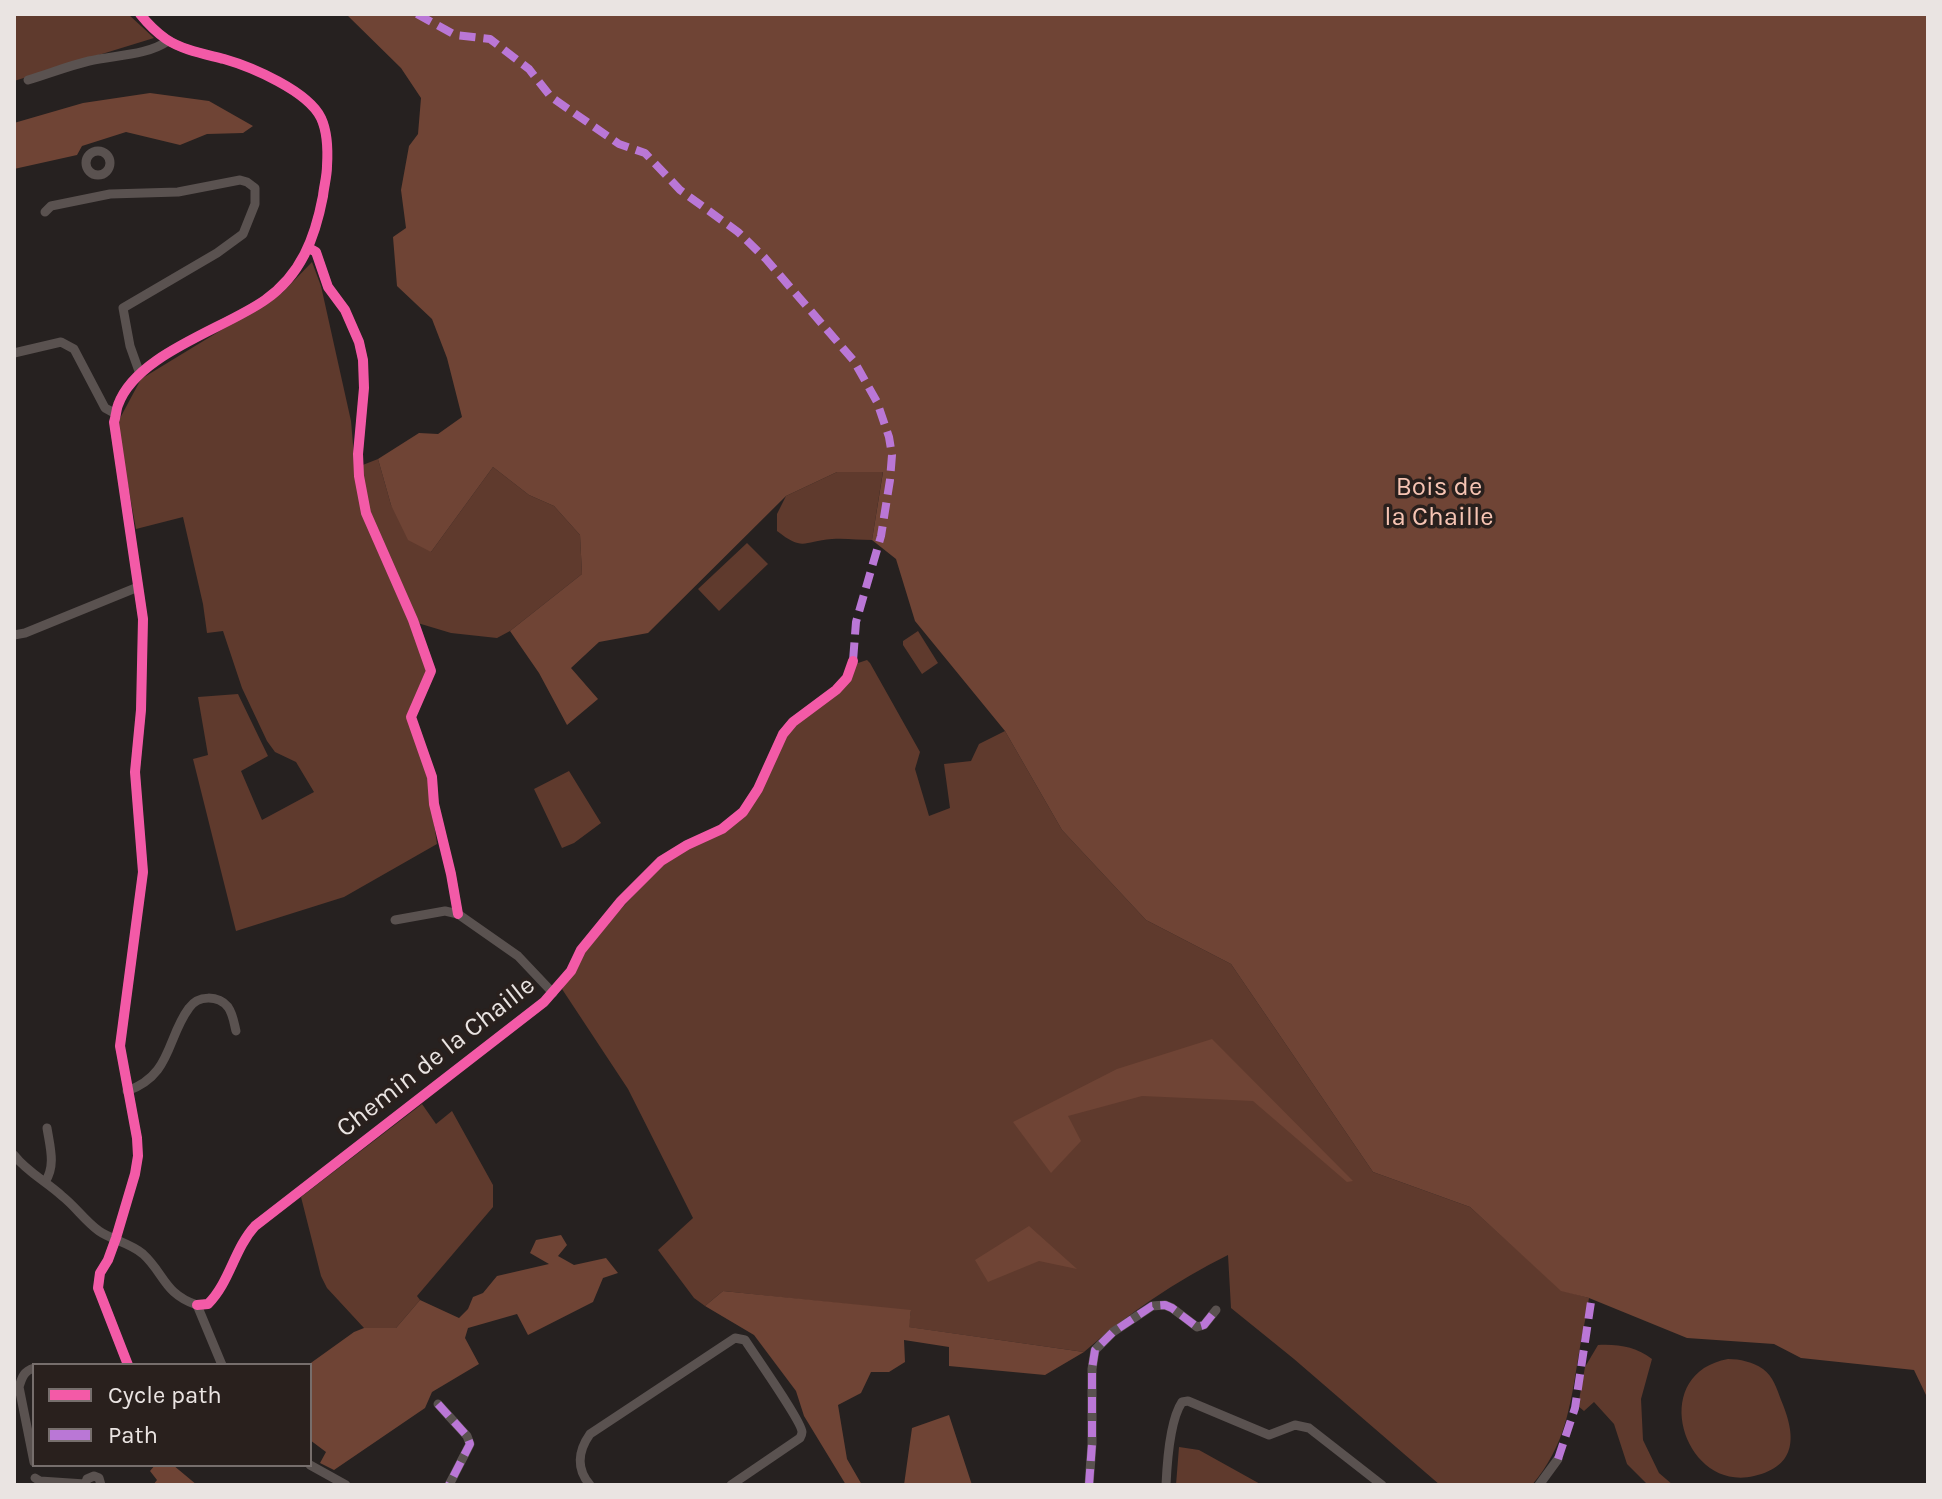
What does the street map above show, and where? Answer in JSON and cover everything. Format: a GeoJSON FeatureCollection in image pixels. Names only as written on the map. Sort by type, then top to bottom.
{"type":"FeatureCollection","features":[{"type":"Feature","properties":{"kind":"street"},"geometry":{"type":"LineString","coordinates":[[127,1363],[98,1288],[100,1273],[116,1238],[138,1156],[122,1067],[120,1036],[143,872],[135,772],[143,636],[115,431],[116,414],[123,395],[140,374],[156,361],[266,300],[289,278],[309,248],[320,214],[328,169],[327,139],[322,120],[316,110],[293,91],[257,71],[168,41],[150,27],[140,14]]}},
{"type":"Feature","properties":{"kind":"street"},"geometry":{"type":"LineString","coordinates":[[28,80],[89,61],[149,50],[168,41]]}},
{"type":"Feature","properties":{"kind":"street"},"geometry":{"type":"LineString","coordinates":[[102,174],[110,194]]}},
{"type":"Feature","properties":{"kind":"street"},"geometry":{"type":"LineString","coordinates":[[45,212],[51,206],[110,194],[178,192],[240,180],[255,188],[255,204],[243,234],[217,253],[123,308],[130,346],[140,374]]}},
{"type":"Feature","properties":{"kind":"street"},"geometry":{"type":"LineString","coordinates":[[309,248],[316,252],[328,287],[345,310],[359,342],[364,388],[359,476],[366,513],[413,620],[431,671],[411,717],[432,777],[434,804],[458,914]]}},
{"type":"Feature","properties":{"kind":"street"},"geometry":{"type":"LineString","coordinates":[[14,353],[61,342],[74,349],[105,408],[116,414]]}},
{"type":"Feature","properties":{"kind":"street"},"geometry":{"type":"LineString","coordinates":[[14,635],[138,587]]}},
{"type":"Feature","properties":{"kind":"street","name":"Chemin de la Chaille"},"geometry":{"type":"LineString","coordinates":[[197,1305],[208,1304],[215,1297],[246,1236],[255,1226],[515,1026],[553,993],[571,971],[581,950],[621,901],[661,861],[722,829],[743,812],[758,789],[783,734],[793,722],[836,690],[847,678],[853,661]]}},
{"type":"Feature","properties":{"kind":"street"},"geometry":{"type":"LineString","coordinates":[[395,920],[445,911],[458,914],[518,956],[553,993]]}},
{"type":"Feature","properties":{"kind":"street"},"geometry":{"type":"LineString","coordinates":[[127,1091],[146,1083],[154,1074],[167,1056],[189,1007],[198,1000],[213,999],[225,1004],[236,1031]]}},
{"type":"Feature","properties":{"kind":"street"},"geometry":{"type":"LineString","coordinates":[[45,1182],[52,1167],[47,1128]]}},
{"type":"Feature","properties":{"kind":"street"},"geometry":{"type":"LineString","coordinates":[[14,1155],[100,1232],[143,1254],[170,1289],[197,1305],[221,1363]]}},
{"type":"Feature","properties":{"kind":"street"},"geometry":{"type":"LineString","coordinates":[[1089,1485],[1095,1350],[1113,1332],[1152,1306],[1172,1308],[1197,1327],[1204,1325],[1216,1310]]}},
{"type":"Feature","properties":{"kind":"street"},"geometry":{"type":"LineString","coordinates":[[590,1485],[580,1468],[583,1443],[590,1434],[735,1338],[745,1340],[793,1415],[802,1435],[731,1485]]}},
{"type":"Feature","properties":{"kind":"street"},"geometry":{"type":"LineString","coordinates":[[14,1368],[22,1377]]}},
{"type":"Feature","properties":{"kind":"street"},"geometry":{"type":"LineString","coordinates":[[32,1369],[26,1371],[19,1387],[32,1454]]}},
{"type":"Feature","properties":{"kind":"street"},"geometry":{"type":"LineString","coordinates":[[1166,1485],[1178,1408],[1182,1402],[1188,1401],[1269,1435],[1295,1425],[1309,1428],[1382,1485]]}},
{"type":"Feature","properties":{"kind":"street"},"geometry":{"type":"LineString","coordinates":[[438,1404],[467,1436],[470,1444],[449,1485]]}},
{"type":"Feature","properties":{"kind":"street"},"geometry":{"type":"LineString","coordinates":[[1539,1485],[1558,1459]]}},
{"type":"Feature","properties":{"kind":"street"},"geometry":{"type":"LineString","coordinates":[[312,1466],[346,1485]]}},
{"type":"Feature","properties":{"kind":"street"},"geometry":{"type":"LineString","coordinates":[[32,1482],[85,1485],[87,1479],[94,1476],[99,1478],[101,1485]]}},
{"type":"Feature","properties":{"kind":"shaded area"},"geometry":{"type":"Polygon","coordinates":[[[14,14],[128,14],[154,38],[14,81],[14,14]]]}},
{"type":"Feature","properties":{"kind":"shaded area"},"geometry":{"type":"Polygon","coordinates":[[[312,262],[321,286],[351,421],[355,468],[378,459],[391,505],[431,552],[493,467],[529,495],[554,506],[580,535],[582,574],[497,638],[451,633],[411,621],[427,672],[408,713],[427,776],[437,844],[344,897],[236,931],[193,759],[208,755],[198,697],[238,694],[268,756],[241,771],[262,820],[314,792],[296,762],[275,752],[267,741],[242,688],[223,631],[207,633],[183,517],[136,529],[119,420],[141,379],[282,293],[312,262]]]}},
{"type":"Feature","properties":{"kind":"shaded area"},"geometry":{"type":"Polygon","coordinates":[[[883,471],[872,540],[837,539],[804,544],[777,531],[777,514],[786,496],[837,472],[883,471]]]}},
{"type":"Feature","properties":{"kind":"shaded area"},"geometry":{"type":"Polygon","coordinates":[[[747,543],[768,564],[719,611],[698,589],[747,543]]]}},
{"type":"Feature","properties":{"kind":"shaded area"},"geometry":{"type":"Polygon","coordinates":[[[918,631],[938,663],[922,674],[903,645],[903,641],[918,631]]]}},
{"type":"Feature","properties":{"kind":"shaded area"},"geometry":{"type":"Polygon","coordinates":[[[867,660],[920,752],[915,769],[929,816],[950,808],[944,764],[971,761],[979,744],[1005,731],[1062,830],[1146,920],[1231,964],[1373,1172],[1470,1207],[1561,1290],[1589,1298],[1564,1426],[1552,1456],[1532,1485],[1440,1485],[1231,1308],[1228,1255],[1153,1299],[1084,1352],[908,1327],[911,1311],[723,1291],[705,1306],[694,1298],[658,1250],[693,1218],[628,1089],[562,989],[585,952],[664,863],[687,847],[734,824],[795,724],[842,687],[855,664],[867,660]]]}},
{"type":"Feature","properties":{"kind":"shaded area"},"geometry":{"type":"Polygon","coordinates":[[[569,771],[601,823],[562,848],[534,789],[569,771]]]}},
{"type":"Feature","properties":{"kind":"shaded area"},"geometry":{"type":"Polygon","coordinates":[[[422,1104],[436,1124],[452,1111],[493,1185],[493,1207],[417,1296],[420,1300],[396,1328],[364,1328],[327,1288],[321,1276],[301,1197],[422,1104]]]}},
{"type":"Feature","properties":{"kind":"shaded area"},"geometry":{"type":"Polygon","coordinates":[[[1598,1345],[1627,1347],[1652,1359],[1641,1399],[1643,1440],[1659,1473],[1673,1485],[1648,1485],[1627,1464],[1614,1424],[1594,1402],[1584,1411],[1578,1406],[1585,1367],[1598,1345]]]}},
{"type":"Feature","properties":{"kind":"shaded area"},"geometry":{"type":"Polygon","coordinates":[[[1728,1359],[1751,1363],[1766,1372],[1776,1387],[1789,1425],[1791,1437],[1786,1457],[1779,1465],[1754,1476],[1729,1476],[1709,1467],[1693,1450],[1684,1430],[1682,1407],[1688,1386],[1703,1369],[1728,1359]]]}},
{"type":"Feature","properties":{"kind":"shaded area"},"geometry":{"type":"Polygon","coordinates":[[[1179,1447],[1199,1450],[1262,1485],[1176,1485],[1179,1447]]]}},
{"type":"Feature","properties":{"kind":"green space","name":"Bois de la Chaille"},"geometry":{"type":"Polygon","coordinates":[[[346,14],[1928,14],[1928,1394],[1914,1370],[1801,1358],[1774,1344],[1687,1338],[1589,1298],[1561,1291],[1470,1207],[1373,1172],[1231,964],[1146,920],[1062,830],[1005,731],[915,621],[896,559],[872,540],[883,472],[837,472],[786,496],[648,633],[599,642],[571,668],[598,699],[567,725],[539,673],[510,631],[582,574],[580,535],[554,506],[529,495],[493,467],[431,552],[408,540],[391,505],[378,459],[419,433],[438,434],[462,417],[447,358],[432,319],[397,286],[393,237],[406,228],[401,190],[409,146],[418,134],[421,98],[401,68],[346,14]]]}},
{"type":"Feature","properties":{"kind":"green space"},"geometry":{"type":"Polygon","coordinates":[[[150,93],[209,101],[253,126],[243,133],[207,134],[180,145],[126,132],[82,146],[77,155],[14,169],[14,123],[83,103],[150,93]]]}},
{"type":"Feature","properties":{"kind":"green space"},"geometry":{"type":"Polygon","coordinates":[[[1212,1039],[1353,1181],[1347,1182],[1253,1101],[1142,1096],[1068,1116],[1081,1141],[1051,1173],[1013,1122],[1117,1069],[1212,1039]]]}},
{"type":"Feature","properties":{"kind":"green space"},"geometry":{"type":"Polygon","coordinates":[[[1029,1226],[1077,1269],[1039,1261],[988,1282],[975,1260],[1029,1226]]]}},
{"type":"Feature","properties":{"kind":"green space"},"geometry":{"type":"Polygon","coordinates":[[[561,1235],[567,1245],[558,1256],[574,1265],[606,1258],[618,1273],[603,1278],[593,1302],[528,1335],[517,1314],[468,1328],[465,1338],[479,1364],[432,1392],[425,1408],[334,1470],[320,1463],[326,1452],[312,1442],[311,1363],[354,1332],[364,1328],[396,1328],[420,1300],[459,1318],[468,1309],[473,1297],[483,1293],[497,1276],[549,1264],[530,1253],[536,1240],[561,1235]]]}},
{"type":"Feature","properties":{"kind":"green space"},"geometry":{"type":"Polygon","coordinates":[[[723,1291],[911,1310],[909,1327],[1084,1352],[1045,1375],[949,1366],[949,1347],[904,1340],[905,1362],[889,1372],[871,1372],[861,1393],[838,1405],[847,1459],[862,1485],[846,1485],[804,1416],[796,1391],[754,1335],[705,1306],[723,1291]]]}},
{"type":"Feature","properties":{"kind":"green space"},"geometry":{"type":"Polygon","coordinates":[[[949,1415],[972,1485],[904,1485],[912,1428],[949,1415]]]}},
{"type":"Feature","properties":{"kind":"green space"},"geometry":{"type":"Polygon","coordinates":[[[153,1467],[175,1467],[197,1485],[153,1485],[157,1480],[150,1471],[153,1467]]]}},
{"type":"Feature","properties":{"kind":"marked path"},"geometry":{"type":"LineString","coordinates":[[417,14],[455,35],[490,39],[529,69],[551,97],[619,144],[645,153],[680,190],[738,232],[765,258],[854,361],[877,402],[892,455],[881,536],[856,622],[853,661]]}},
{"type":"Feature","properties":{"kind":"marked path"},"geometry":{"type":"LineString","coordinates":[[1558,1459],[1575,1408],[1591,1302]]}},
{"type":"Feature","properties":{"kind":"marked path"},"geometry":{"type":"LineString","coordinates":[[1089,1485],[1095,1350],[1113,1332],[1152,1306],[1172,1308],[1197,1327],[1204,1325],[1216,1310]]}},
{"type":"Feature","properties":{"kind":"marked path"},"geometry":{"type":"LineString","coordinates":[[438,1404],[467,1436],[470,1444],[449,1485]]}},
{"type":"Feature","properties":{"kind":"cycle path"},"geometry":{"type":"LineString","coordinates":[[127,1363],[98,1288],[100,1273],[116,1238],[138,1156],[120,1046],[143,872],[135,772],[141,710],[143,619],[114,422],[118,405],[128,387],[143,371],[183,344],[248,311],[288,279],[311,241],[327,174],[326,136],[321,118],[304,99],[278,81],[249,68],[172,43],[155,31],[140,14]]}},
{"type":"Feature","properties":{"kind":"cycle path"},"geometry":{"type":"LineString","coordinates":[[309,248],[316,252],[328,287],[345,310],[359,342],[364,388],[359,476],[366,513],[413,620],[431,671],[411,717],[432,777],[434,804],[458,914]]}},
{"type":"Feature","properties":{"kind":"cycle path"},"geometry":{"type":"LineString","coordinates":[[197,1305],[208,1304],[215,1295],[255,1226],[544,1002],[571,971],[581,950],[621,901],[661,861],[722,829],[743,812],[758,789],[783,734],[793,722],[836,690],[847,678],[853,661]]}}]}
